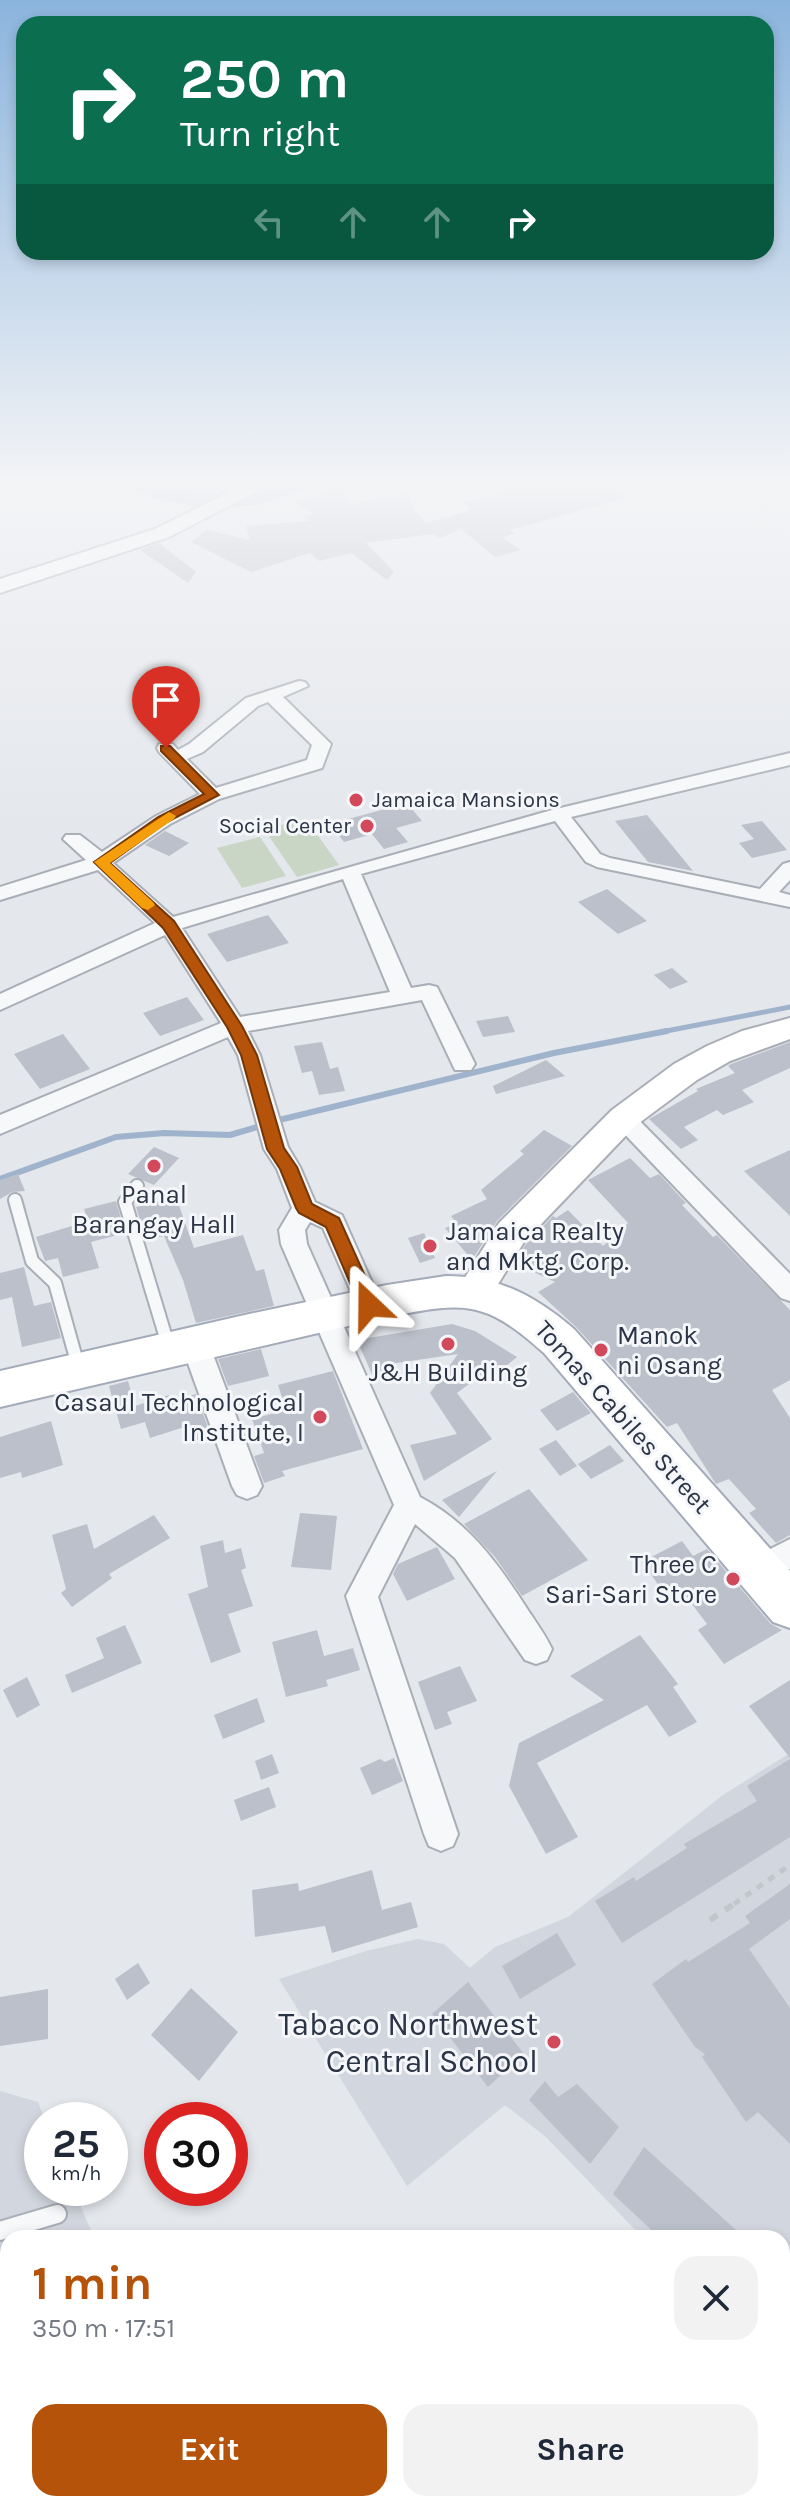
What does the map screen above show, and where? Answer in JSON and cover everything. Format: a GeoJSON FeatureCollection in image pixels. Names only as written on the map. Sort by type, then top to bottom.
{"type":"FeatureCollection","features":[{"type":"Feature","properties":{"kind":"main road","name":"Tomas Cabiles Street"},"geometry":{"type":"LineString","coordinates":[[0,1389],[182,1345],[369,1305],[474,1292],[514,1306],[559,1341],[775,1562],[790,1606]]}},
{"type":"Feature","properties":{"kind":"street"},"geometry":{"type":"LineString","coordinates":[[212,795],[170,753],[196,748],[252,702],[299,686]]}},
{"type":"Feature","properties":{"kind":"street"},"geometry":{"type":"LineString","coordinates":[[0,894],[101,862],[163,820],[212,795],[315,764],[322,744],[271,695]]}},
{"type":"Feature","properties":{"kind":"street"},"geometry":{"type":"LineString","coordinates":[[0,1003],[169,925],[559,814],[790,759]]}},
{"type":"Feature","properties":{"kind":"street"},"geometry":{"type":"LineString","coordinates":[[559,814],[593,858],[604,863],[790,901]]}},
{"type":"Feature","properties":{"kind":"street"},"geometry":{"type":"LineString","coordinates":[[73,839],[169,925],[234,1026],[249,1055],[276,1149],[288,1167],[305,1208],[333,1222],[369,1305]]}},
{"type":"Feature","properties":{"kind":"street"},"geometry":{"type":"LineString","coordinates":[[764,896],[790,868]]}},
{"type":"Feature","properties":{"kind":"street"},"geometry":{"type":"LineString","coordinates":[[350,871],[403,996]]}},
{"type":"Feature","properties":{"kind":"street"},"geometry":{"type":"LineString","coordinates":[[0,1125],[234,1026],[429,992],[463,1064]]}},
{"type":"Feature","properties":{"kind":"street"},"geometry":{"type":"LineString","coordinates":[[474,1292],[501,1245],[561,1178],[622,1117],[711,1056],[753,1036],[789,1029]]}},
{"type":"Feature","properties":{"kind":"street"},"geometry":{"type":"LineString","coordinates":[[622,1117],[790,1291]]}},
{"type":"Feature","properties":{"kind":"street"},"geometry":{"type":"LineString","coordinates":[[305,1208],[292,1230],[294,1244],[409,1506],[429,1514],[459,1538],[536,1649]]}},
{"type":"Feature","properties":{"kind":"street"},"geometry":{"type":"LineString","coordinates":[[182,1345],[247,1486]]}},
{"type":"Feature","properties":{"kind":"street"},"geometry":{"type":"LineString","coordinates":[[409,1506],[362,1596],[441,1834]]}},
{"type":"Feature","properties":{"kind":"lane"},"geometry":{"type":"LineString","coordinates":[[137,1186],[125,1202],[182,1345]]}},
{"type":"Feature","properties":{"kind":"lane"},"geometry":{"type":"LineString","coordinates":[[15,1200],[32,1261],[55,1283],[79,1369]]}},
{"type":"Feature","properties":{"kind":"lane"},"geometry":{"type":"LineString","coordinates":[[3,2230],[57,2214]]}},
{"type":"Feature","properties":{"kind":"path"},"geometry":{"type":"LineString","coordinates":[[710,1920],[790,1865]]}},
{"type":"Feature","properties":{"kind":"shaded area","name":"Tabaco Northwest Central School"},"geometry":{"type":"Polygon","coordinates":[[[790,1753],[790,2230],[635,2230],[546,2137],[505,2105],[407,2186],[279,1979],[366,1951],[418,1939],[444,1944],[470,1968],[495,1947],[568,1917],[723,1795],[790,1753]]]}},
{"type":"Feature","properties":{"kind":"shaded area"},"geometry":{"type":"Polygon","coordinates":[[[0,2091],[38,2102],[24,2102],[24,2206],[81,2206],[91,2230],[0,2230],[0,2091]]]}},
{"type":"Feature","properties":{"kind":"green space"},"geometry":{"type":"Polygon","coordinates":[[[306,819],[339,865],[297,877],[264,829],[306,819]]]}},
{"type":"Feature","properties":{"kind":"green space"},"geometry":{"type":"Polygon","coordinates":[[[260,837],[286,876],[242,888],[217,848],[260,837]]]}},
{"type":"Feature","properties":{"kind":"building","name":"Social Center"},"geometry":{"type":"Polygon","coordinates":[[[407,803],[422,821],[396,828],[408,842],[384,849],[372,834],[344,842],[330,824],[407,803]]]}},
{"type":"Feature","properties":{"kind":"building"},"geometry":{"type":"Polygon","coordinates":[[[647,815],[693,871],[648,862],[615,821],[647,815]]]}},
{"type":"Feature","properties":{"kind":"building"},"geometry":{"type":"Polygon","coordinates":[[[762,821],[787,850],[752,858],[739,843],[754,839],[741,825],[762,821]]]}},
{"type":"Feature","properties":{"kind":"building"},"geometry":{"type":"Polygon","coordinates":[[[165,831],[189,843],[169,856],[145,845],[165,831]]]}},
{"type":"Feature","properties":{"kind":"building"},"geometry":{"type":"Polygon","coordinates":[[[607,889],[647,921],[618,934],[578,902],[607,889]]]}},
{"type":"Feature","properties":{"kind":"building"},"geometry":{"type":"Polygon","coordinates":[[[268,915],[289,943],[227,962],[207,934],[268,915]]]}},
{"type":"Feature","properties":{"kind":"building"},"geometry":{"type":"Polygon","coordinates":[[[672,968],[688,982],[670,989],[654,975],[672,968]]]}},
{"type":"Feature","properties":{"kind":"building"},"geometry":{"type":"Polygon","coordinates":[[[187,997],[204,1020],[160,1036],[143,1013],[187,997]]]}},
{"type":"Feature","properties":{"kind":"building"},"geometry":{"type":"Polygon","coordinates":[[[508,1016],[515,1032],[483,1037],[476,1021],[508,1016]]]}},
{"type":"Feature","properties":{"kind":"building"},"geometry":{"type":"Polygon","coordinates":[[[63,1034],[90,1069],[40,1089],[14,1054],[63,1034]]]}},
{"type":"Feature","properties":{"kind":"building"},"geometry":{"type":"Polygon","coordinates":[[[322,1042],[330,1069],[338,1067],[345,1091],[319,1095],[312,1071],[302,1073],[294,1046],[322,1042]]]}},
{"type":"Feature","properties":{"kind":"building"},"geometry":{"type":"Polygon","coordinates":[[[790,1042],[790,1068],[742,1090],[754,1102],[723,1115],[717,1110],[684,1127],[698,1140],[681,1149],[649,1119],[698,1091],[696,1089],[735,1073],[728,1066],[731,1064],[790,1042]]]}},
{"type":"Feature","properties":{"kind":"building"},"geometry":{"type":"Polygon","coordinates":[[[546,1060],[565,1076],[496,1094],[493,1086],[546,1060]]]}},
{"type":"Feature","properties":{"kind":"building"},"geometry":{"type":"Polygon","coordinates":[[[544,1130],[572,1146],[497,1221],[472,1260],[445,1228],[457,1224],[451,1216],[487,1199],[481,1190],[524,1154],[520,1151],[544,1130]]]}},
{"type":"Feature","properties":{"kind":"building","name":"Panal Barangay Hall"},"geometry":{"type":"Polygon","coordinates":[[[154,1147],[179,1158],[154,1185],[128,1174],[154,1147]]]}},
{"type":"Feature","properties":{"kind":"building"},"geometry":{"type":"Polygon","coordinates":[[[790,1150],[790,1216],[744,1171],[790,1150]]]}},
{"type":"Feature","properties":{"kind":"building"},"geometry":{"type":"Polygon","coordinates":[[[630,1158],[650,1178],[659,1174],[686,1203],[682,1205],[713,1237],[717,1235],[790,1310],[790,1380],[772,1390],[790,1418],[790,1535],[776,1543],[749,1513],[756,1509],[729,1479],[716,1484],[677,1423],[667,1427],[576,1327],[538,1292],[555,1282],[514,1263],[526,1244],[553,1216],[556,1218],[568,1210],[603,1246],[628,1223],[588,1180],[630,1158]]]}},
{"type":"Feature","properties":{"kind":"building"},"geometry":{"type":"Polygon","coordinates":[[[18,1174],[25,1191],[12,1192],[0,1199],[0,1180],[18,1174]]]}},
{"type":"Feature","properties":{"kind":"building"},"geometry":{"type":"Polygon","coordinates":[[[176,1197],[194,1248],[243,1235],[256,1271],[264,1269],[274,1306],[196,1323],[183,1280],[164,1236],[146,1240],[136,1207],[176,1197]]]}},
{"type":"Feature","properties":{"kind":"building"},"geometry":{"type":"Polygon","coordinates":[[[116,1201],[125,1233],[91,1242],[99,1268],[63,1277],[58,1258],[45,1261],[36,1237],[88,1221],[84,1209],[116,1201]]]}},
{"type":"Feature","properties":{"kind":"building"},"geometry":{"type":"Polygon","coordinates":[[[424,1233],[435,1258],[420,1263],[408,1238],[424,1233]]]}},
{"type":"Feature","properties":{"kind":"building"},"geometry":{"type":"Polygon","coordinates":[[[24,1267],[34,1306],[51,1302],[61,1338],[22,1347],[12,1297],[0,1300],[0,1273],[24,1267]]]}},
{"type":"Feature","properties":{"kind":"building"},"geometry":{"type":"Polygon","coordinates":[[[452,1324],[475,1331],[517,1357],[487,1382],[481,1375],[457,1393],[492,1439],[424,1481],[410,1445],[457,1434],[430,1393],[458,1354],[390,1364],[394,1373],[374,1379],[357,1340],[452,1324]]]}},
{"type":"Feature","properties":{"kind":"building"},"geometry":{"type":"Polygon","coordinates":[[[261,1349],[269,1376],[228,1386],[218,1359],[261,1349]]]}},
{"type":"Feature","properties":{"kind":"building","name":"Casaul Technological Institute, I"},"geometry":{"type":"Polygon","coordinates":[[[333,1371],[363,1449],[282,1471],[285,1476],[264,1483],[254,1456],[264,1453],[252,1419],[286,1410],[278,1385],[333,1371]]]}},
{"type":"Feature","properties":{"kind":"building"},"geometry":{"type":"Polygon","coordinates":[[[128,1381],[135,1406],[169,1395],[171,1401],[196,1394],[211,1436],[188,1443],[184,1427],[150,1438],[145,1422],[121,1429],[109,1386],[128,1381]]]}},
{"type":"Feature","properties":{"kind":"building"},"geometry":{"type":"Polygon","coordinates":[[[573,1392],[591,1413],[557,1431],[540,1410],[573,1392]]]}},
{"type":"Feature","properties":{"kind":"building"},"geometry":{"type":"Polygon","coordinates":[[[51,1421],[63,1465],[22,1478],[21,1472],[0,1478],[0,1437],[51,1421]]]}},
{"type":"Feature","properties":{"kind":"building"},"geometry":{"type":"Polygon","coordinates":[[[556,1440],[577,1466],[560,1476],[539,1449],[556,1440]]]}},
{"type":"Feature","properties":{"kind":"building"},"geometry":{"type":"Polygon","coordinates":[[[610,1445],[624,1461],[591,1479],[578,1464],[610,1445]]]}},
{"type":"Feature","properties":{"kind":"building"},"geometry":{"type":"Polygon","coordinates":[[[497,1471],[459,1517],[442,1500],[497,1471]]]}},
{"type":"Feature","properties":{"kind":"building"},"geometry":{"type":"Polygon","coordinates":[[[529,1489],[588,1560],[522,1596],[495,1557],[464,1524],[529,1489]]]}},
{"type":"Feature","properties":{"kind":"building"},"geometry":{"type":"Polygon","coordinates":[[[300,1513],[337,1516],[331,1570],[291,1567],[300,1513]]]}},
{"type":"Feature","properties":{"kind":"building"},"geometry":{"type":"Polygon","coordinates":[[[154,1515],[170,1538],[109,1574],[112,1578],[72,1607],[61,1593],[66,1589],[52,1535],[87,1524],[94,1549],[154,1515]]]}},
{"type":"Feature","properties":{"kind":"building"},"geometry":{"type":"Polygon","coordinates":[[[223,1540],[225,1553],[241,1548],[246,1568],[241,1570],[253,1606],[228,1614],[241,1652],[211,1663],[188,1594],[208,1587],[200,1546],[223,1540]]]}},
{"type":"Feature","properties":{"kind":"building"},"geometry":{"type":"Polygon","coordinates":[[[682,1541],[693,1556],[707,1549],[771,1624],[782,1630],[724,1664],[698,1630],[707,1624],[676,1583],[662,1590],[642,1562],[682,1541]]]}},
{"type":"Feature","properties":{"kind":"building"},"geometry":{"type":"Polygon","coordinates":[[[437,1547],[455,1579],[407,1601],[393,1574],[398,1564],[437,1547]]]}},
{"type":"Feature","properties":{"kind":"building"},"geometry":{"type":"Polygon","coordinates":[[[125,1625],[142,1663],[72,1693],[65,1675],[104,1658],[96,1638],[125,1625]]]}},
{"type":"Feature","properties":{"kind":"building"},"geometry":{"type":"Polygon","coordinates":[[[317,1630],[324,1656],[353,1648],[360,1670],[326,1680],[328,1686],[286,1697],[272,1642],[317,1630]]]}},
{"type":"Feature","properties":{"kind":"building"},"geometry":{"type":"Polygon","coordinates":[[[640,1635],[678,1684],[673,1687],[697,1722],[669,1737],[647,1705],[537,1763],[578,1837],[546,1854],[509,1786],[519,1743],[604,1700],[570,1676],[640,1635]]]}},
{"type":"Feature","properties":{"kind":"building"},"geometry":{"type":"Polygon","coordinates":[[[460,1666],[477,1701],[447,1712],[452,1724],[435,1730],[418,1682],[460,1666]]]}},
{"type":"Feature","properties":{"kind":"building"},"geometry":{"type":"Polygon","coordinates":[[[27,1677],[40,1705],[17,1718],[3,1690],[27,1677]]]}},
{"type":"Feature","properties":{"kind":"building"},"geometry":{"type":"Polygon","coordinates":[[[790,1680],[790,1758],[749,1706],[790,1680]]]}},
{"type":"Feature","properties":{"kind":"building"},"geometry":{"type":"Polygon","coordinates":[[[257,1698],[265,1722],[223,1739],[214,1715],[257,1698]]]}},
{"type":"Feature","properties":{"kind":"building"},"geometry":{"type":"Polygon","coordinates":[[[272,1754],[279,1773],[261,1780],[255,1761],[272,1754]]]}},
{"type":"Feature","properties":{"kind":"building"},"geometry":{"type":"Polygon","coordinates":[[[394,1758],[403,1781],[372,1795],[360,1768],[380,1759],[385,1762],[394,1758]]]}},
{"type":"Feature","properties":{"kind":"building"},"geometry":{"type":"Polygon","coordinates":[[[790,1759],[790,1837],[622,1943],[595,1901],[634,1877],[636,1881],[687,1848],[684,1844],[757,1801],[747,1786],[790,1759]]]}},
{"type":"Feature","properties":{"kind":"building"},"geometry":{"type":"Polygon","coordinates":[[[269,1787],[276,1807],[241,1821],[234,1800],[269,1787]]]}},
{"type":"Feature","properties":{"kind":"building"},"geometry":{"type":"Polygon","coordinates":[[[372,1870],[382,1910],[411,1902],[418,1927],[332,1953],[325,1926],[255,1937],[252,1890],[298,1883],[299,1891],[372,1870]]]}},
{"type":"Feature","properties":{"kind":"building"},"geometry":{"type":"Polygon","coordinates":[[[790,1884],[790,1919],[749,1949],[790,2008],[790,2144],[758,2112],[746,2122],[702,2057],[705,2054],[695,2047],[652,1984],[686,1959],[688,1962],[750,1923],[745,1916],[790,1884]]]}},
{"type":"Feature","properties":{"kind":"building"},"geometry":{"type":"Polygon","coordinates":[[[557,1933],[576,1965],[520,1999],[502,1966],[557,1933]]]}},
{"type":"Feature","properties":{"kind":"building"},"geometry":{"type":"Polygon","coordinates":[[[138,1963],[150,1983],[127,2000],[115,1979],[138,1963]]]}},
{"type":"Feature","properties":{"kind":"building"},"geometry":{"type":"Polygon","coordinates":[[[468,1982],[524,2054],[488,2087],[432,2014],[468,1982]]]}},
{"type":"Feature","properties":{"kind":"building"},"geometry":{"type":"Polygon","coordinates":[[[191,1988],[238,2032],[199,2081],[151,2035],[191,1988]]]}},
{"type":"Feature","properties":{"kind":"building"},"geometry":{"type":"Polygon","coordinates":[[[48,1989],[48,2039],[0,2046],[0,1997],[48,1989]]]}},
{"type":"Feature","properties":{"kind":"building"},"geometry":{"type":"Polygon","coordinates":[[[545,2081],[558,2097],[577,2084],[619,2127],[590,2164],[529,2100],[545,2081]]]}},
{"type":"Feature","properties":{"kind":"building"},"geometry":{"type":"Polygon","coordinates":[[[644,2147],[736,2230],[651,2230],[613,2194],[644,2147]]]}},
{"type":"Feature","properties":{"kind":"waterway"},"geometry":{"type":"LineString","coordinates":[[656,1033],[790,1007]]}},
{"type":"Feature","properties":{"kind":"waterway"},"geometry":{"type":"LineString","coordinates":[[275,1121],[554,1053],[667,1031]]}},
{"type":"Feature","properties":{"kind":"waterway"},"geometry":{"type":"LineString","coordinates":[[0,1179],[116,1137],[164,1133],[230,1135],[264,1125]]}},
{"type":"Feature","properties":{"kind":"slow traffic"},"geometry":{"type":"LineString","coordinates":[[148,905],[101,862],[169,816]]}},
{"type":"Feature","properties":{"kind":"place","name":"Jamaica Mansions"},"geometry":{"type":"Point","coordinates":[356,800]}},
{"type":"Feature","properties":{"kind":"place","name":"Social Center"},"geometry":{"type":"Point","coordinates":[367,826]}},
{"type":"Feature","properties":{"kind":"place","name":"Panal Barangay Hall"},"geometry":{"type":"Point","coordinates":[154,1166]}},
{"type":"Feature","properties":{"kind":"place","name":"Jamaica Realty and Mktg. Corp."},"geometry":{"type":"Point","coordinates":[430,1246]}},
{"type":"Feature","properties":{"kind":"place","name":"J&H Building"},"geometry":{"type":"Point","coordinates":[448,1344]}},
{"type":"Feature","properties":{"kind":"place","name":"Manok ni Osang"},"geometry":{"type":"Point","coordinates":[601,1350]}},
{"type":"Feature","properties":{"kind":"place","name":"Casaul Technological Institute, I"},"geometry":{"type":"Point","coordinates":[320,1417]}},
{"type":"Feature","properties":{"kind":"place","name":"Three C Sari-Sari Store"},"geometry":{"type":"Point","coordinates":[733,1579]}},
{"type":"Feature","properties":{"kind":"place","name":"Tabaco Northwest Central School"},"geometry":{"type":"Point","coordinates":[554,2042]}},
{"type":"Feature","properties":{"kind":"route"},"geometry":{"type":"LineString","coordinates":[[166,748],[212,795],[163,820],[101,862],[169,925],[234,1026],[249,1055],[276,1149],[288,1167],[305,1208],[333,1222],[369,1305]]}}]}
